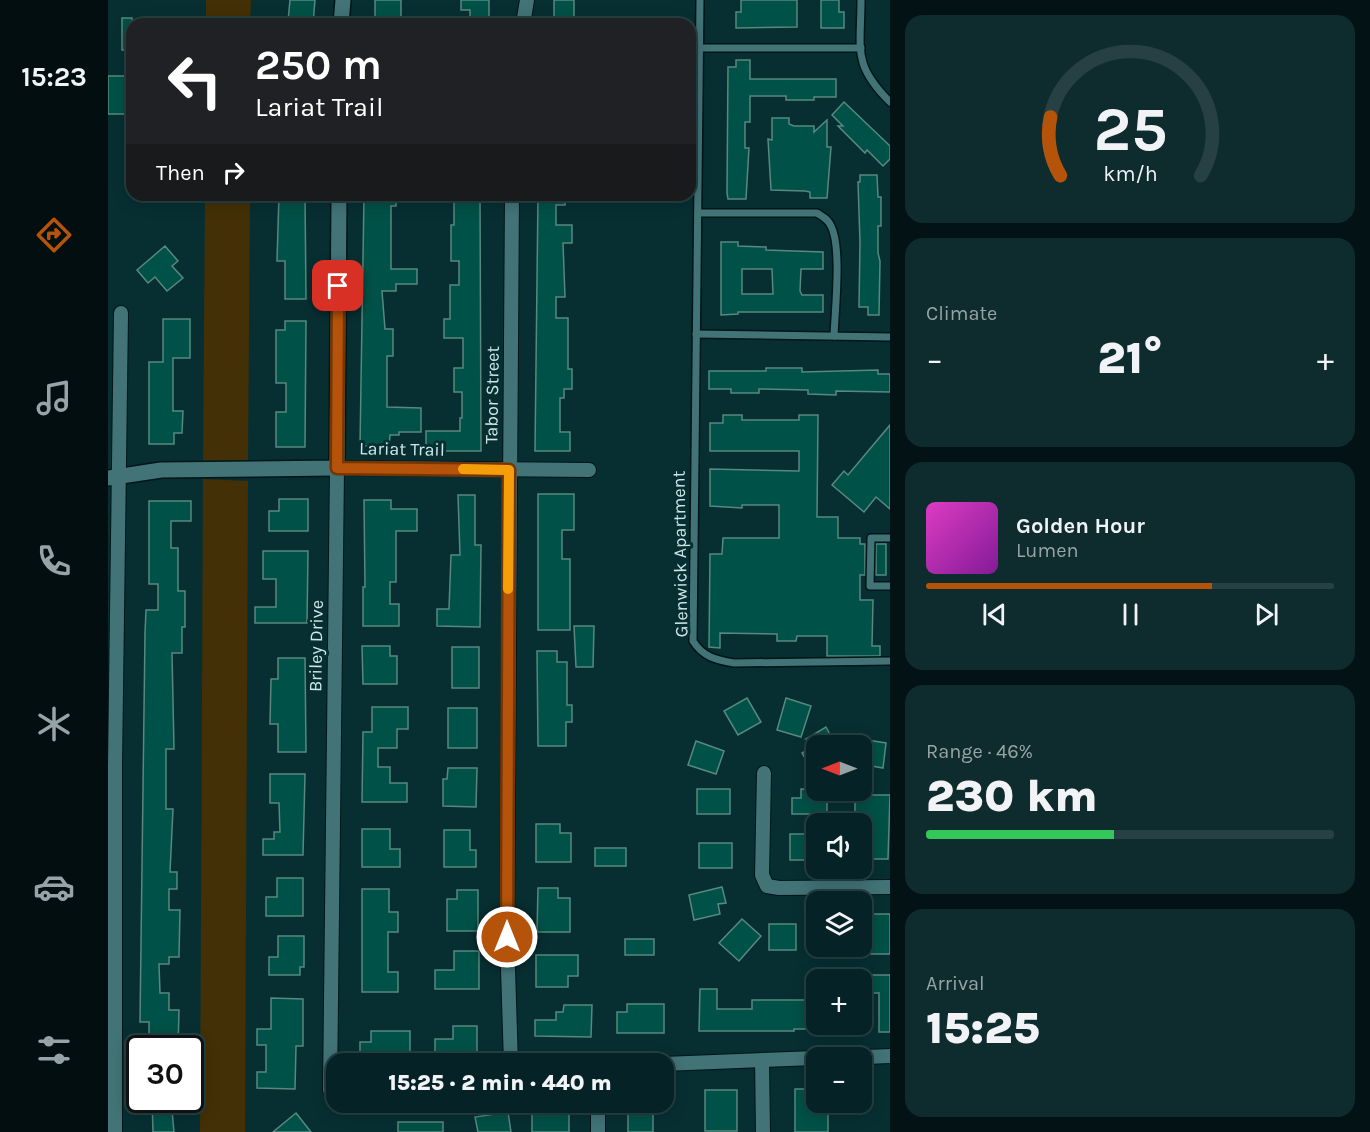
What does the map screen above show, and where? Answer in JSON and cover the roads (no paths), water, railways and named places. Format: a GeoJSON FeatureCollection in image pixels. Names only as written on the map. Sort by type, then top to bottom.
{"type":"FeatureCollection","features":[{"type":"Feature","properties":{"kind":"street"},"geometry":{"type":"LineString","coordinates":[[342,18],[343,0]]}},
{"type":"Feature","properties":{"kind":"street"},"geometry":{"type":"LineString","coordinates":[[524,18],[527,0]]}},
{"type":"Feature","properties":{"kind":"street","name":"Briley Drive"},"geometry":{"type":"LineString","coordinates":[[330,1053],[339,201]]}},
{"type":"Feature","properties":{"kind":"street","name":"Tabor Street"},"geometry":{"type":"LineString","coordinates":[[511,1053],[507,937],[512,201]]}},
{"type":"Feature","properties":{"kind":"street"},"geometry":{"type":"LineString","coordinates":[[115,1132],[112,1092],[115,766],[114,478],[121,312]]}},
{"type":"Feature","properties":{"kind":"street","name":"Lariat Trail"},"geometry":{"type":"LineString","coordinates":[[114,478],[161,470],[337,468],[589,470]]}},
{"type":"Feature","properties":{"kind":"street"},"geometry":{"type":"LineString","coordinates":[[764,773],[762,875],[767,886],[890,888]]}},
{"type":"Feature","properties":{"kind":"street"},"geometry":{"type":"LineString","coordinates":[[872,1057],[890,1056]]}},
{"type":"Feature","properties":{"kind":"street"},"geometry":{"type":"LineString","coordinates":[[674,1064],[806,1058]]}},
{"type":"Feature","properties":{"kind":"street"},"geometry":{"type":"LineString","coordinates":[[762,1060],[763,1132]]}},
{"type":"Feature","properties":{"kind":"street"},"geometry":{"type":"LineString","coordinates":[[598,1113],[598,1132]]}},
{"type":"Feature","properties":{"kind":"lane","name":"Glenwick Apartment"},"geometry":{"type":"LineString","coordinates":[[700,0],[693,641],[700,652],[716,661],[734,663],[890,662]]}},
{"type":"Feature","properties":{"kind":"lane"},"geometry":{"type":"LineString","coordinates":[[861,0],[862,64],[867,78],[890,102]]}},
{"type":"Feature","properties":{"kind":"lane"},"geometry":{"type":"LineString","coordinates":[[700,48],[861,48]]}},
{"type":"Feature","properties":{"kind":"lane"},"geometry":{"type":"LineString","coordinates":[[698,213],[817,213],[827,219],[832,228],[836,249],[834,336]]}},
{"type":"Feature","properties":{"kind":"lane"},"geometry":{"type":"LineString","coordinates":[[696,334],[890,337]]}},
{"type":"Feature","properties":{"kind":"lane"},"geometry":{"type":"LineString","coordinates":[[890,538],[871,538],[870,586],[890,586]]}}]}
